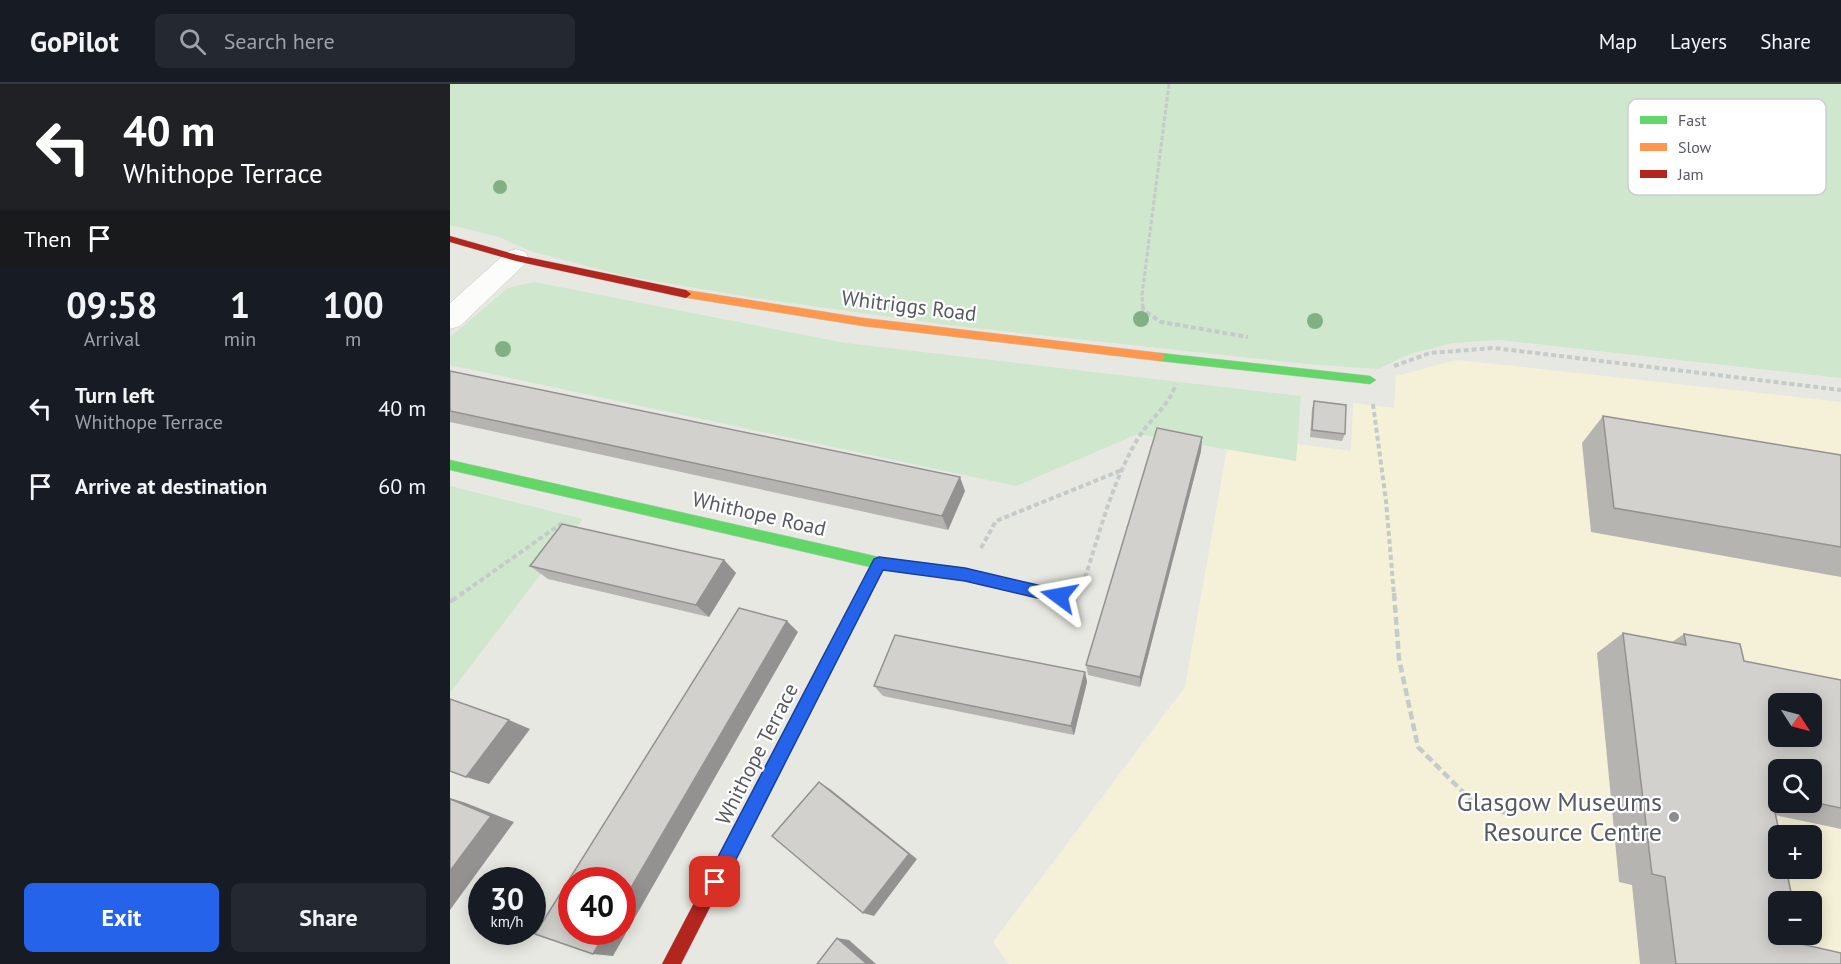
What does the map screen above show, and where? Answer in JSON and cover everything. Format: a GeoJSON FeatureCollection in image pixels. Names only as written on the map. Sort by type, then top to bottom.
{"type":"FeatureCollection","features":[{"type":"Feature","properties":{"kind":"street","name":"Whitriggs Road"},"geometry":{"type":"LineString","coordinates":[[450,239],[516,258],[626,283],[767,309],[885,326],[1254,369],[1370,380]]}},
{"type":"Feature","properties":{"kind":"street"},"geometry":{"type":"LineString","coordinates":[[450,319],[516,258]]}},
{"type":"Feature","properties":{"kind":"street","name":"Whithope Road"},"geometry":{"type":"LineString","coordinates":[[450,465],[879,563],[965,574],[1059,596]]}},
{"type":"Feature","properties":{"kind":"street","name":"Whithope Terrace"},"geometry":{"type":"LineString","coordinates":[[671,964],[879,563]]}},
{"type":"Feature","properties":{"kind":"path"},"geometry":{"type":"LineString","coordinates":[[1169,84],[1142,295],[1143,310],[1161,322],[1251,337],[1254,369]]}},
{"type":"Feature","properties":{"kind":"path"},"geometry":{"type":"LineString","coordinates":[[1515,816],[1474,802],[1418,747],[1399,659],[1386,501],[1370,380],[1402,361],[1448,350],[1494,348],[1841,390]]}},
{"type":"Feature","properties":{"kind":"path"},"geometry":{"type":"LineString","coordinates":[[1059,596],[1078,601],[1115,483],[1138,438],[1169,405],[1174,390]]}},
{"type":"Feature","properties":{"kind":"path"},"geometry":{"type":"LineString","coordinates":[[965,574],[996,521],[1122,469]]}},
{"type":"Feature","properties":{"kind":"path"},"geometry":{"type":"LineString","coordinates":[[450,602],[597,498]]}},
{"type":"Feature","properties":{"kind":"shaded area"},"geometry":{"type":"Polygon","coordinates":[[[1457,360],[1841,402],[1841,964],[1009,964],[993,942],[1185,687],[1227,449],[1295,460],[1297,444],[1351,451],[1353,403],[1394,408],[1396,376],[1457,360]]]}},
{"type":"Feature","properties":{"kind":"green space"},"geometry":{"type":"Polygon","coordinates":[[[450,84],[1841,84],[1841,378],[1500,340],[1453,343],[1410,354],[1378,369],[1306,364],[955,326],[755,298],[625,276],[530,251],[499,237],[450,225],[450,84]]]}},
{"type":"Feature","properties":{"kind":"green space"},"geometry":{"type":"Polygon","coordinates":[[[534,282],[845,343],[1301,396],[1296,461],[1138,434],[1016,486],[450,365],[450,337],[508,288],[534,282]]]}},
{"type":"Feature","properties":{"kind":"green space"},"geometry":{"type":"Polygon","coordinates":[[[450,486],[583,519],[450,693],[450,486]]]}},
{"type":"Feature","properties":{"kind":"building"},"geometry":{"type":"Polygon","coordinates":[[[450,371],[960,477],[942,516],[450,411],[450,371]]]}},
{"type":"Feature","properties":{"kind":"building"},"geometry":{"type":"Polygon","coordinates":[[[1314,401],[1346,405],[1345,434],[1312,430],[1314,401]]]}},
{"type":"Feature","properties":{"kind":"building"},"geometry":{"type":"Polygon","coordinates":[[[1603,416],[1841,455],[1841,547],[1614,508],[1603,416]]]}},
{"type":"Feature","properties":{"kind":"building"},"geometry":{"type":"Polygon","coordinates":[[[1157,428],[1202,437],[1140,677],[1086,665],[1157,428]]]}},
{"type":"Feature","properties":{"kind":"building"},"geometry":{"type":"Polygon","coordinates":[[[562,524],[724,560],[696,605],[530,566],[562,524]]]}},
{"type":"Feature","properties":{"kind":"building"},"geometry":{"type":"Polygon","coordinates":[[[739,608],[787,621],[636,879],[636,867],[577,867],[739,608]]]}},
{"type":"Feature","properties":{"kind":"building","name":"Glasgow Museums Resource Centre"},"geometry":{"type":"Polygon","coordinates":[[[1623,633],[1686,645],[1684,634],[1740,644],[1744,661],[1841,680],[1841,808],[1822,804],[1822,759],[1768,759],[1768,813],[1775,813],[1778,825],[1768,825],[1768,879],[1788,879],[1791,891],[1768,891],[1768,945],[1805,945],[1841,953],[1841,964],[1676,964],[1665,877],[1652,874],[1623,633]]]}},
{"type":"Feature","properties":{"kind":"building"},"geometry":{"type":"Polygon","coordinates":[[[895,635],[1085,672],[1071,726],[874,686],[895,635]]]}},
{"type":"Feature","properties":{"kind":"building"},"geometry":{"type":"Polygon","coordinates":[[[450,699],[509,720],[466,777],[450,771],[450,699]]]}},
{"type":"Feature","properties":{"kind":"building"},"geometry":{"type":"Polygon","coordinates":[[[819,782],[909,854],[863,913],[772,836],[819,782]]]}},
{"type":"Feature","properties":{"kind":"building"},"geometry":{"type":"Polygon","coordinates":[[[450,799],[491,816],[450,871],[450,799]]]}},
{"type":"Feature","properties":{"kind":"building"},"geometry":{"type":"Polygon","coordinates":[[[558,897],[558,942],[546,938],[546,916],[558,897]]]}},
{"type":"Feature","properties":{"kind":"building"},"geometry":{"type":"Polygon","coordinates":[[[837,938],[867,964],[817,964],[837,938]]]}},
{"type":"Feature","properties":{"kind":"building"},"geometry":{"type":"Polygon","coordinates":[[[567,945],[598,945],[593,954],[567,945]]]}},
{"type":"Feature","properties":{"kind":"traffic: fast"},"geometry":{"type":"LineString","coordinates":[[1160,357],[1370,380]]}},
{"type":"Feature","properties":{"kind":"traffic: fast"},"geometry":{"type":"LineString","coordinates":[[450,465],[879,563],[924,569]]}},
{"type":"Feature","properties":{"kind":"traffic: fast"},"geometry":{"type":"LineString","coordinates":[[834,650],[879,563]]}},
{"type":"Feature","properties":{"kind":"traffic: slow"},"geometry":{"type":"LineString","coordinates":[[686,294],[863,322],[1160,357]]}},
{"type":"Feature","properties":{"kind":"traffic: jam"},"geometry":{"type":"LineString","coordinates":[[450,239],[516,258],[686,294]]}},
{"type":"Feature","properties":{"kind":"traffic: jam"},"geometry":{"type":"LineString","coordinates":[[924,569],[965,575],[1059,596]]}},
{"type":"Feature","properties":{"kind":"traffic: jam"},"geometry":{"type":"LineString","coordinates":[[671,964],[834,650]]}},
{"type":"Feature","properties":{"kind":"place","name":"Glasgow Museums Resource Centre"},"geometry":{"type":"Point","coordinates":[1674,817]}},
{"type":"Feature","properties":{"kind":"route"},"geometry":{"type":"LineString","coordinates":[[715,882],[879,563],[965,574],[1059,596]]}}]}
